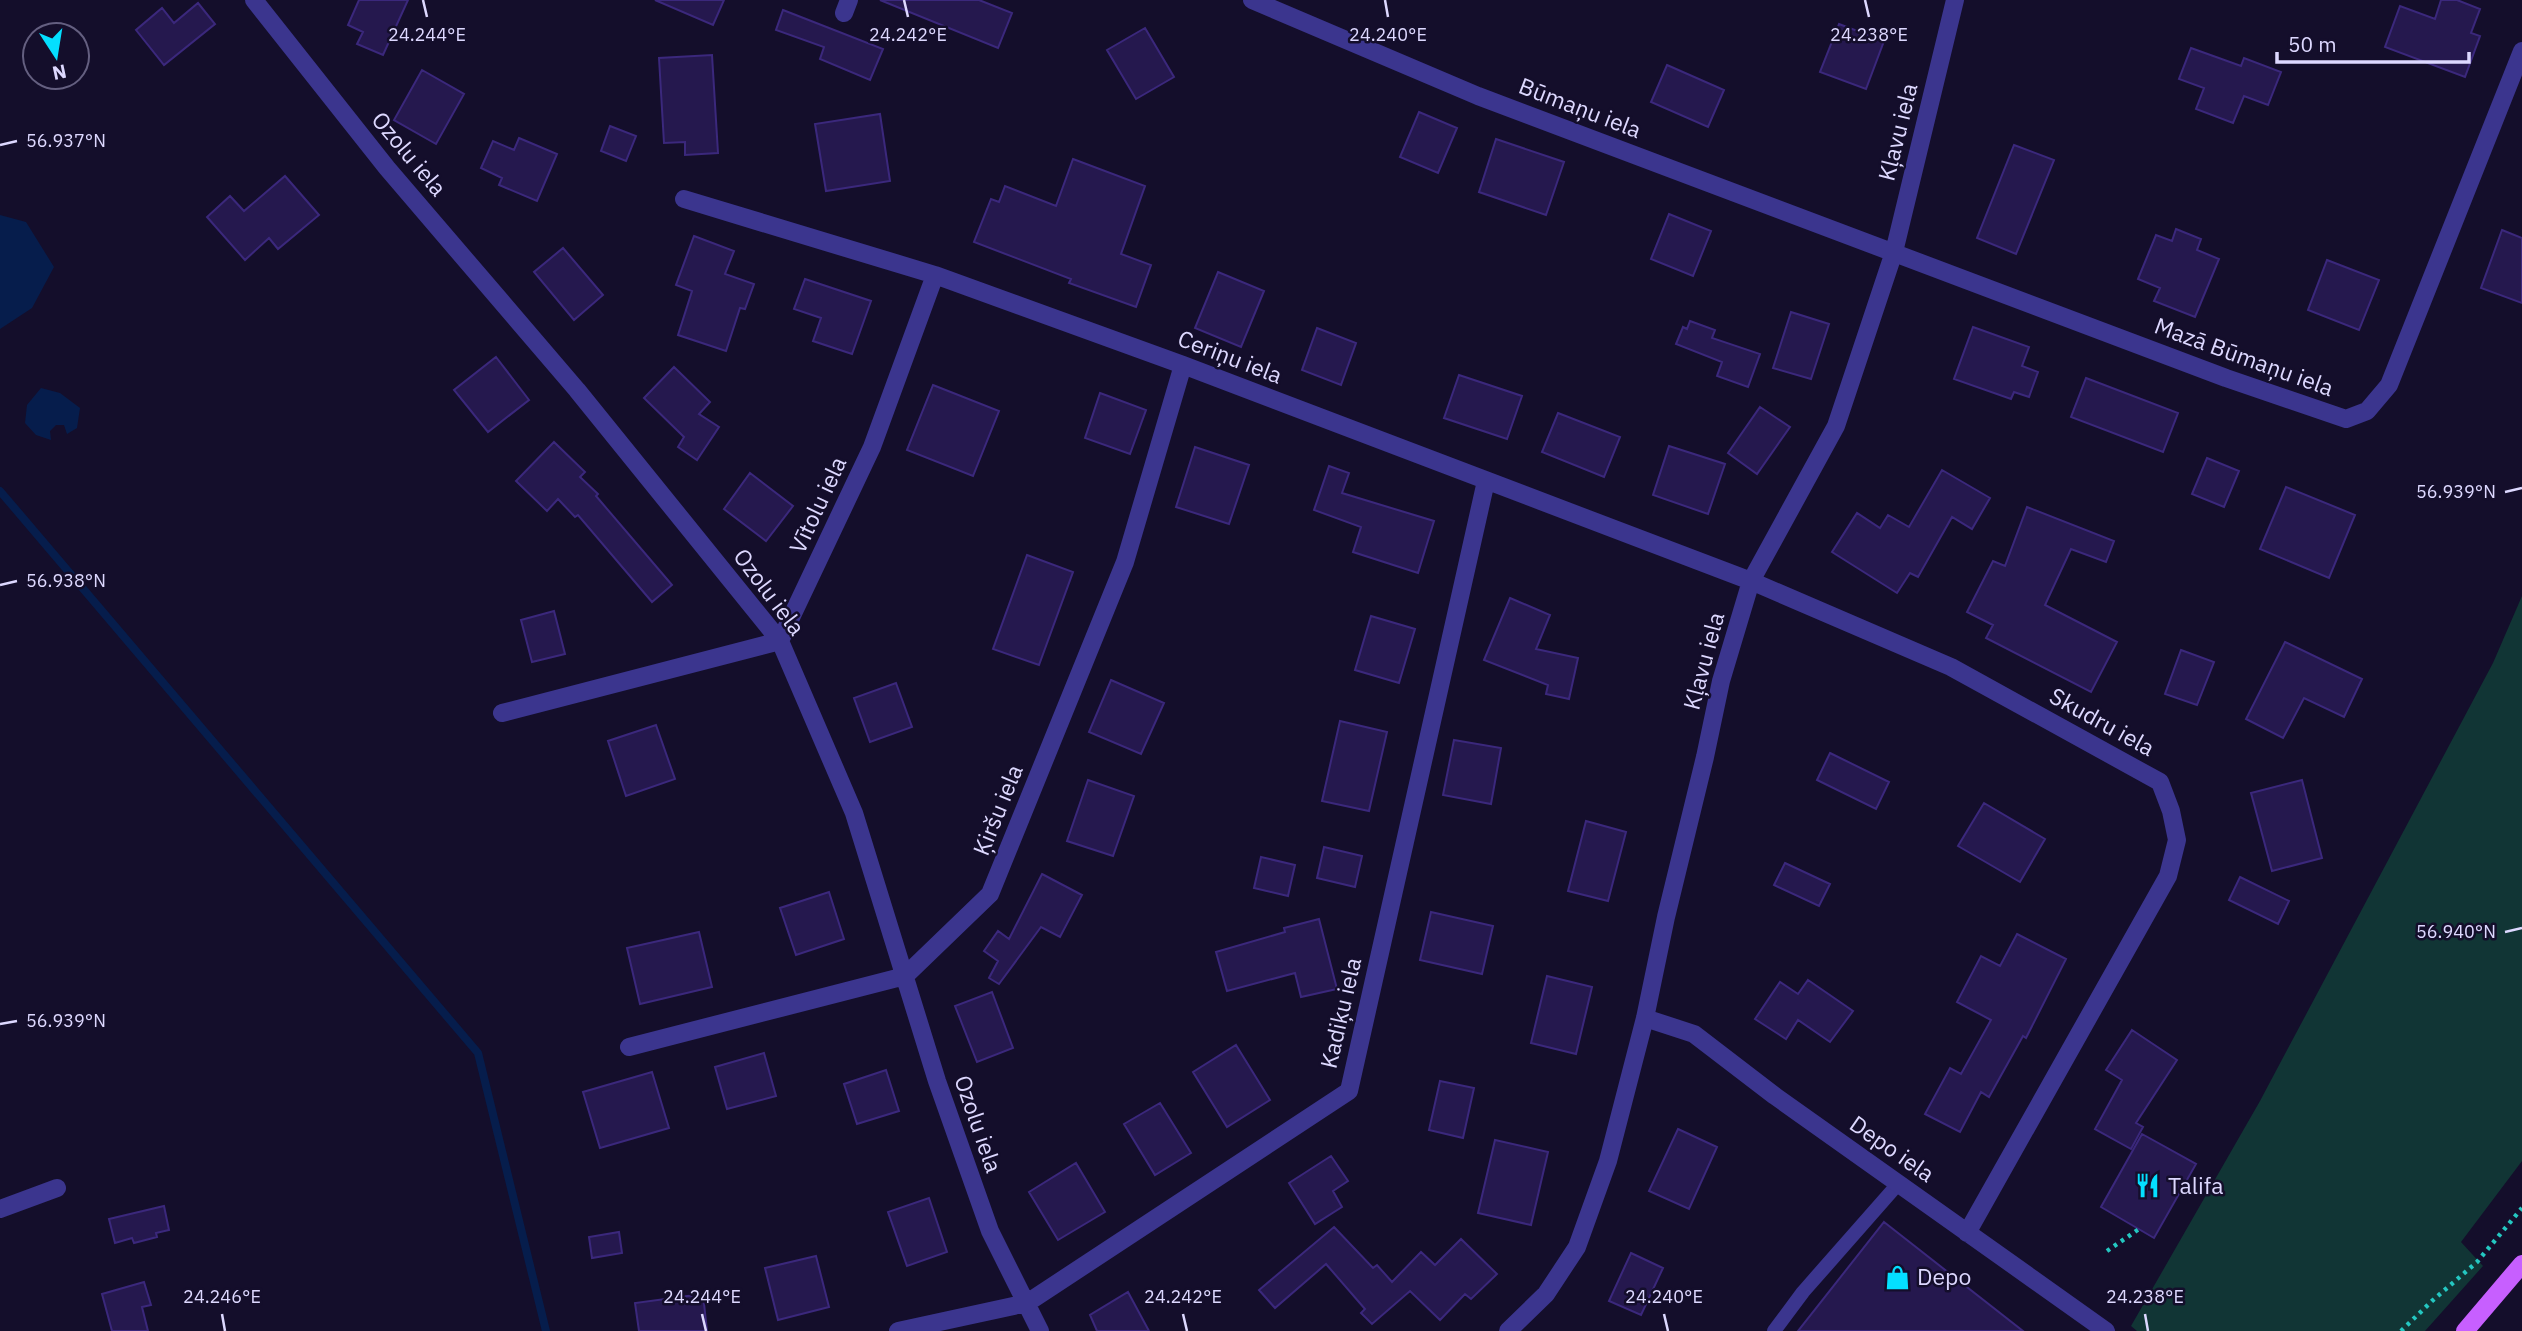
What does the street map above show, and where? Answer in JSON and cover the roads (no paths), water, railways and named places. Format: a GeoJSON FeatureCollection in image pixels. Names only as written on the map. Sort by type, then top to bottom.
{"type":"FeatureCollection","features":[{"type":"Feature","properties":{"kind":"main road"},"geometry":{"type":"LineString","coordinates":[[2465,1331],[2522,1264]]}},
{"type":"Feature","properties":{"kind":"street","name":"Ozolu iela"},"geometry":{"type":"LineString","coordinates":[[254,0],[387,168],[577,390],[780,641],[854,813],[937,1081],[990,1231],[1040,1331]]}},
{"type":"Feature","properties":{"kind":"street","name":"Būmaņu iela"},"geometry":{"type":"LineString","coordinates":[[1252,0],[1478,96],[1894,252]]}},
{"type":"Feature","properties":{"kind":"street","name":"Kļavu iela"},"geometry":{"type":"LineString","coordinates":[[1508,1331],[1546,1294],[1577,1247],[1608,1161],[1645,1018],[1721,681],[1751,581],[1836,426],[1894,252],[1955,0]]}},
{"type":"Feature","properties":{"kind":"street","name":"Mazā Būmaņu iela"},"geometry":{"type":"LineString","coordinates":[[1894,252],[2226,377],[2346,419],[2367,411],[2389,385],[2522,51]]}},
{"type":"Feature","properties":{"kind":"street","name":"Ceriņu iela"},"geometry":{"type":"LineString","coordinates":[[684,199],[935,275],[1183,365],[1751,581]]}},
{"type":"Feature","properties":{"kind":"street","name":"Vītolu iela"},"geometry":{"type":"LineString","coordinates":[[780,641],[872,447],[935,275]]}},
{"type":"Feature","properties":{"kind":"street","name":"Ķiršu iela"},"geometry":{"type":"LineString","coordinates":[[629,1047],[905,976],[990,894],[1125,562],[1183,365]]}},
{"type":"Feature","properties":{"kind":"street","name":"Kadiķu iela"},"geometry":{"type":"LineString","coordinates":[[898,1331],[1027,1303],[1349,1091],[1486,481]]}},
{"type":"Feature","properties":{"kind":"street","name":"Skudru iela"},"geometry":{"type":"LineString","coordinates":[[1751,581],[1951,667],[2160,782],[2171,811],[2177,840],[2168,876],[1967,1233]]}},
{"type":"Feature","properties":{"kind":"street"},"geometry":{"type":"LineString","coordinates":[[502,713],[780,641]]}},
{"type":"Feature","properties":{"kind":"street","name":"Depo iela"},"geometry":{"type":"LineString","coordinates":[[1645,1018],[1694,1034],[1775,1096],[2106,1331]]}},
{"type":"Feature","properties":{"kind":"street"},"geometry":{"type":"LineString","coordinates":[[0,1209],[57,1188]]}},
{"type":"Feature","properties":{"kind":"lane"},"geometry":{"type":"LineString","coordinates":[[1774,1331],[1803,1292],[1898,1184]]}},
{"type":"Feature","properties":{"kind":"water"},"geometry":{"type":"Polygon","coordinates":[[[0,215],[26,222],[54,267],[32,308],[0,329],[0,215]]]}},
{"type":"Feature","properties":{"kind":"water"},"geometry":{"type":"Polygon","coordinates":[[[41,388],[60,393],[80,408],[77,428],[67,434],[64,425],[56,425],[50,431],[51,440],[36,435],[25,423],[27,405],[41,388]]]}},
{"type":"Feature","properties":{"kind":"waterway"},"geometry":{"type":"LineString","coordinates":[[0,491],[478,1053],[546,1331]]}},
{"type":"Feature","properties":{"kind":"place","name":"Talifa"},"geometry":{"type":"Point","coordinates":[2148,1186]}},
{"type":"Feature","properties":{"kind":"place","name":"Depo"},"geometry":{"type":"Point","coordinates":[1897,1277]}}]}
